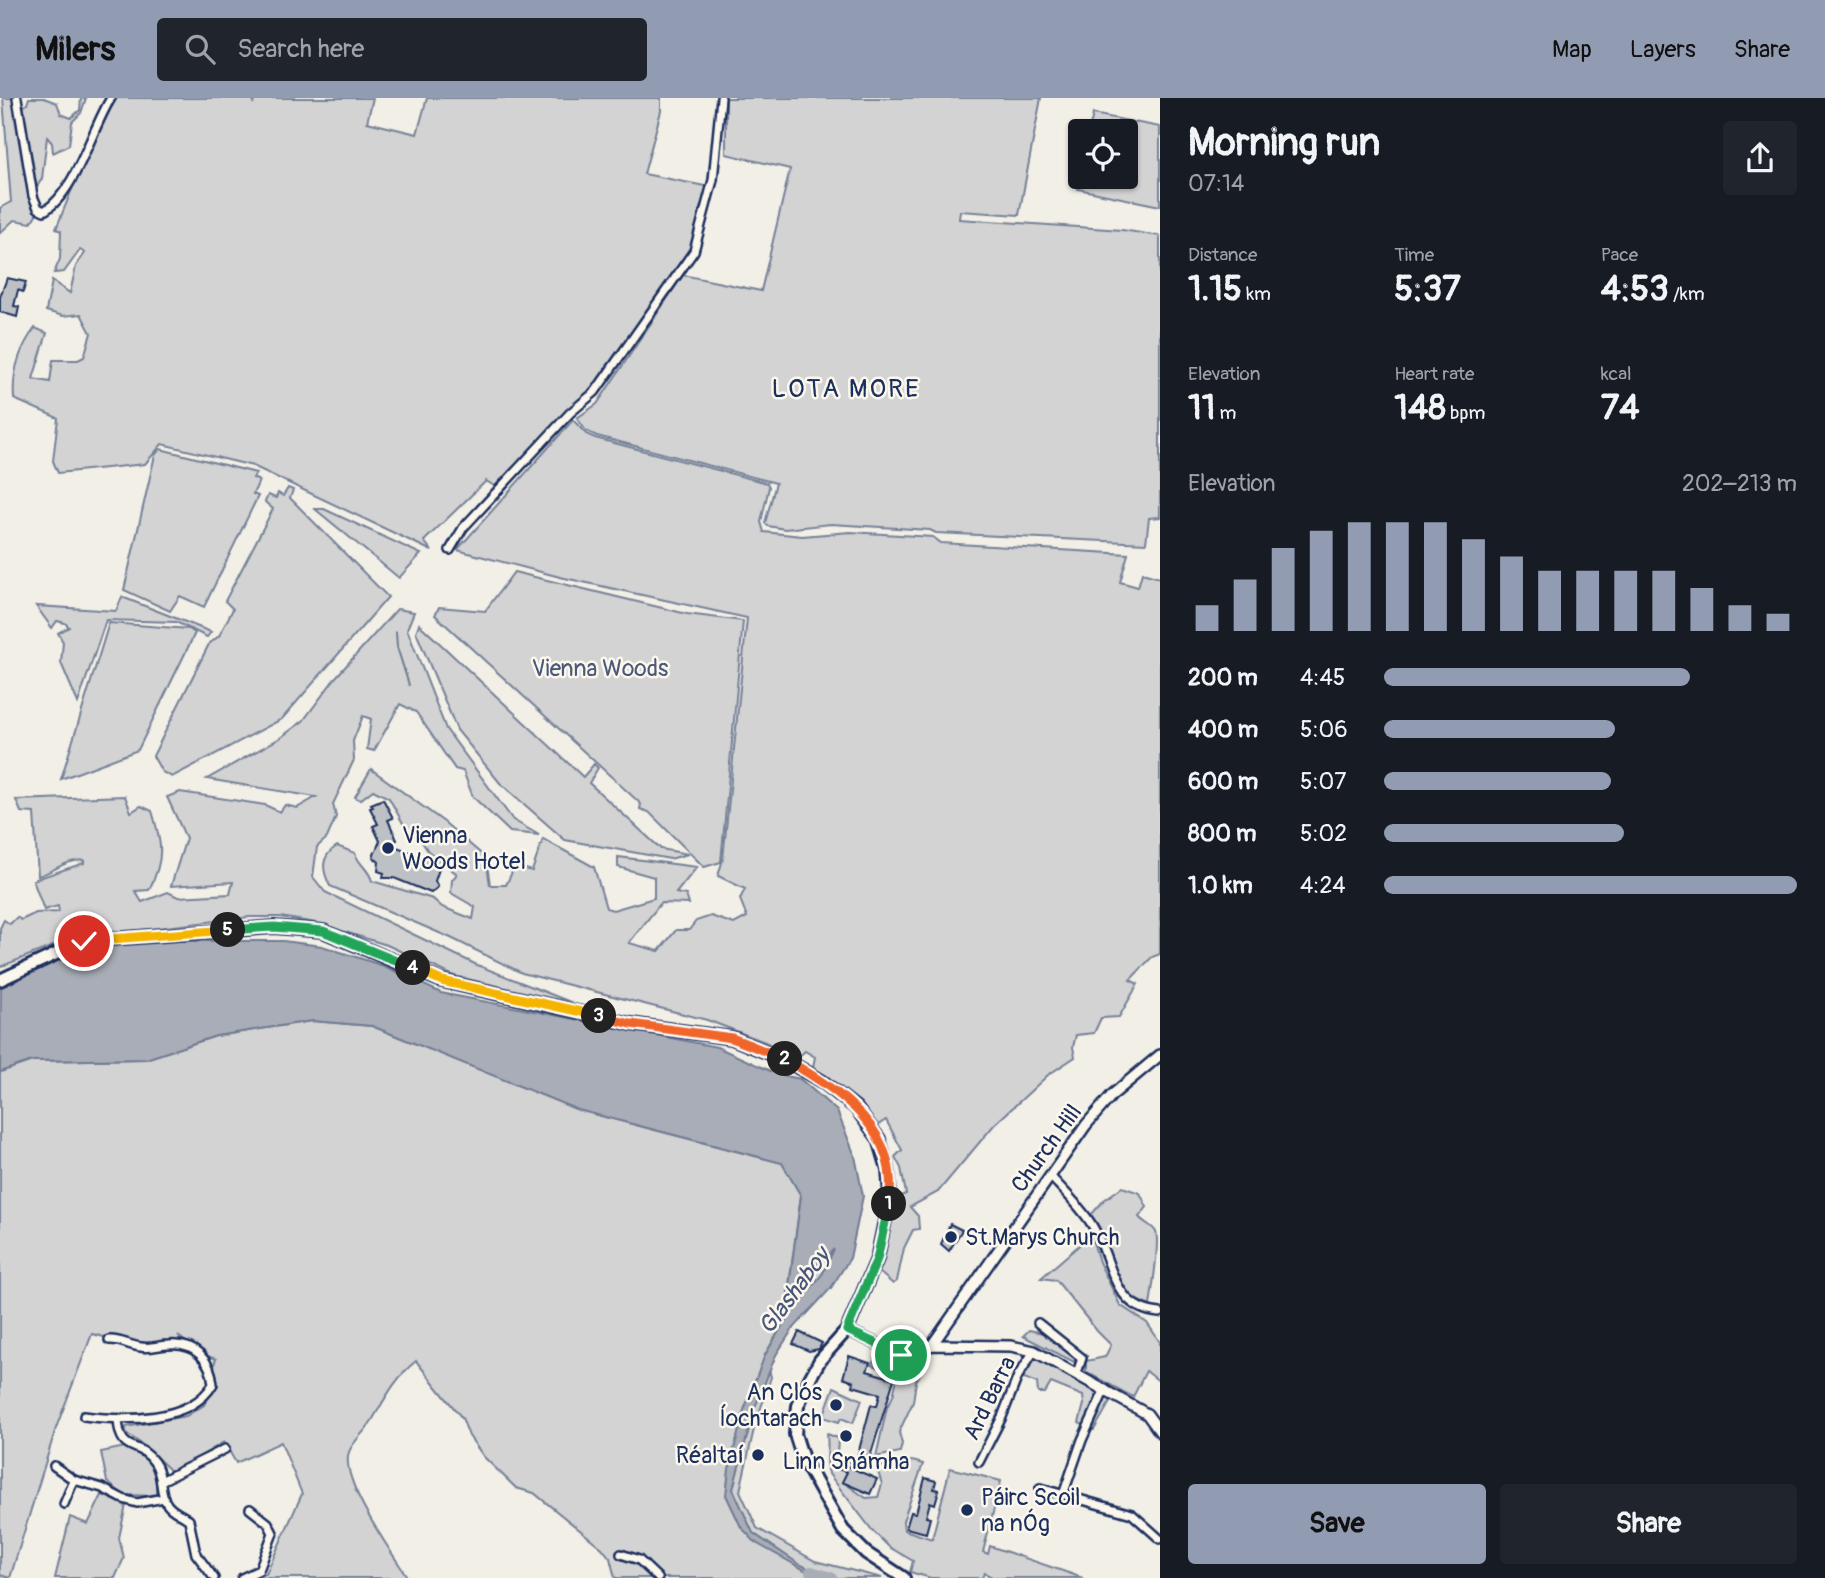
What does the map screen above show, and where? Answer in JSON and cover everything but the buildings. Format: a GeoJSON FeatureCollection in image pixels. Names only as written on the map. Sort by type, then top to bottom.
{"type":"FeatureCollection","features":[{"type":"Feature","properties":{"kind":"main road"},"geometry":{"type":"LineString","coordinates":[[0,980],[84,941],[274,927],[323,931],[442,981],[631,1024],[732,1038],[786,1060],[823,1082],[856,1108],[870,1123],[884,1151],[890,1195],[877,1259],[847,1330],[820,1360],[809,1380],[798,1406],[795,1434],[803,1459],[843,1530],[853,1543],[900,1577]]}},
{"type":"Feature","properties":{"kind":"street"},"geometry":{"type":"LineString","coordinates":[[17,98],[33,196],[38,208],[44,211],[59,197],[79,166],[111,98]]}},
{"type":"Feature","properties":{"kind":"street"},"geometry":{"type":"LineString","coordinates":[[450,550],[463,528],[570,413],[595,392],[694,251],[713,180],[722,98]]}},
{"type":"Feature","properties":{"kind":"street","name":"Church Hill"},"geometry":{"type":"LineString","coordinates":[[932,1345],[1098,1110],[1160,1055]]}},
{"type":"Feature","properties":{"kind":"street"},"geometry":{"type":"LineString","coordinates":[[1049,1176],[1093,1226],[1118,1288],[1135,1305],[1160,1313]]}},
{"type":"Feature","properties":{"kind":"street"},"geometry":{"type":"LineString","coordinates":[[1038,1323],[1082,1358],[1077,1373]]}},
{"type":"Feature","properties":{"kind":"street"},"geometry":{"type":"LineString","coordinates":[[847,1330],[901,1355],[909,1355],[932,1345],[1011,1346],[1034,1351],[1147,1414],[1160,1432]]}},
{"type":"Feature","properties":{"kind":"street"},"geometry":{"type":"LineString","coordinates":[[83,1416],[118,1419],[154,1416],[199,1402],[213,1384],[210,1366],[198,1353],[171,1344],[149,1348],[109,1340]]}},
{"type":"Feature","properties":{"kind":"street"},"geometry":{"type":"LineString","coordinates":[[121,1351],[125,1342]]}},
{"type":"Feature","properties":{"kind":"street","name":"Ard Barra"},"geometry":{"type":"LineString","coordinates":[[979,1462],[1002,1417],[1018,1376],[1034,1351]]}},
{"type":"Feature","properties":{"kind":"street"},"geometry":{"type":"LineString","coordinates":[[1063,1495],[1082,1440],[1105,1390]]}},
{"type":"Feature","properties":{"kind":"street"},"geometry":{"type":"LineString","coordinates":[[118,1419],[119,1435],[124,1442],[151,1457],[163,1480],[164,1498],[173,1511],[189,1520],[196,1554],[214,1578]]}},
{"type":"Feature","properties":{"kind":"street"},"geometry":{"type":"LineString","coordinates":[[163,1480],[225,1449]]}},
{"type":"Feature","properties":{"kind":"street"},"geometry":{"type":"LineString","coordinates":[[54,1466],[74,1480],[137,1503],[164,1498]]}},
{"type":"Feature","properties":{"kind":"street"},"geometry":{"type":"LineString","coordinates":[[64,1504],[74,1480]]}},
{"type":"Feature","properties":{"kind":"street"},"geometry":{"type":"LineString","coordinates":[[1040,1488],[1132,1514],[1160,1539]]}},
{"type":"Feature","properties":{"kind":"street"},"geometry":{"type":"LineString","coordinates":[[242,1578],[260,1570],[273,1533],[268,1523],[250,1509]]}},
{"type":"Feature","properties":{"kind":"street"},"geometry":{"type":"LineString","coordinates":[[621,1554],[639,1560],[658,1578]]}},
{"type":"Feature","properties":{"kind":"green space"},"geometry":{"type":"Polygon","coordinates":[[[3,98],[15,98],[38,211],[31,223],[14,220],[0,233],[0,208],[11,202],[3,98]]]}},
{"type":"Feature","properties":{"kind":"green space"},"geometry":{"type":"Polygon","coordinates":[[[29,98],[44,98],[57,103],[61,114],[71,118],[80,110],[81,98],[86,98],[81,113],[72,122],[69,145],[53,153],[52,143],[47,137],[42,179],[34,191],[21,108],[27,104],[29,98]]]}},
{"type":"Feature","properties":{"kind":"green space"},"geometry":{"type":"Polygon","coordinates":[[[117,98],[254,98],[253,104],[255,98],[373,98],[367,122],[417,134],[427,98],[661,98],[661,111],[644,174],[710,187],[695,247],[585,404],[569,413],[498,488],[486,481],[424,541],[432,551],[253,466],[162,444],[145,464],[58,473],[53,461],[58,418],[14,399],[16,370],[25,344],[35,328],[47,333],[33,379],[50,382],[53,360],[78,360],[84,357],[91,333],[81,314],[63,316],[46,311],[52,281],[70,293],[76,266],[85,253],[80,250],[64,272],[54,273],[60,259],[61,231],[56,229],[91,146],[117,98]]]}},
{"type":"Feature","properties":{"kind":"green space"},"geometry":{"type":"Polygon","coordinates":[[[726,98],[1041,98],[1019,215],[960,211],[959,219],[1122,230],[1160,236],[1160,517],[1149,518],[1146,543],[936,533],[930,530],[831,524],[785,529],[768,526],[765,523],[776,483],[586,431],[577,418],[597,404],[683,275],[761,291],[790,169],[726,154],[726,98]]]}},
{"type":"Feature","properties":{"kind":"green space"},"geometry":{"type":"Polygon","coordinates":[[[1093,114],[1119,119],[1092,119],[1093,114]]]}},
{"type":"Feature","properties":{"kind":"green space"},"geometry":{"type":"Polygon","coordinates":[[[1138,123],[1160,127],[1160,206],[1078,189],[1138,189],[1138,123]]]}},
{"type":"Feature","properties":{"kind":"green space"},"geometry":{"type":"Polygon","coordinates":[[[573,420],[586,434],[595,438],[767,483],[769,487],[761,522],[764,532],[802,536],[850,532],[933,537],[941,543],[1128,554],[1120,582],[1138,587],[1142,573],[1160,578],[1160,954],[1152,957],[1130,980],[1138,984],[1119,1017],[1101,1018],[1094,1033],[1076,1035],[1073,1047],[1075,1057],[1048,1075],[994,1125],[938,1192],[910,1207],[918,1216],[919,1229],[913,1230],[904,1248],[897,1281],[893,1284],[879,1272],[896,1198],[906,1194],[901,1168],[895,1157],[902,1150],[886,1120],[878,1125],[858,1101],[813,1067],[815,1057],[805,1051],[797,1058],[765,1042],[707,1020],[522,973],[451,938],[330,886],[327,880],[325,859],[337,846],[355,853],[372,881],[433,899],[442,907],[473,919],[475,907],[451,893],[452,880],[457,874],[428,851],[418,836],[410,836],[389,798],[373,790],[360,800],[355,797],[371,769],[444,822],[486,858],[490,885],[506,885],[515,866],[532,871],[543,839],[594,867],[606,908],[613,910],[654,898],[654,877],[618,867],[618,857],[697,867],[676,893],[686,895],[689,904],[661,903],[629,943],[659,951],[676,930],[689,930],[696,921],[711,916],[734,924],[747,917],[740,899],[745,889],[718,876],[723,859],[747,618],[560,577],[457,550],[573,420]]]}},
{"type":"Feature","properties":{"kind":"green space"},"geometry":{"type":"Polygon","coordinates":[[[160,449],[256,473],[253,478],[259,481],[253,494],[258,496],[204,607],[180,596],[170,611],[124,590],[155,455],[160,449]]]}},
{"type":"Feature","properties":{"kind":"green space"},"geometry":{"type":"Polygon","coordinates":[[[288,488],[293,490],[290,498],[388,597],[282,719],[172,777],[162,772],[153,756],[209,644],[219,636],[233,609],[225,601],[273,509],[265,502],[268,495],[276,498],[278,493],[283,496],[288,488]]]}},
{"type":"Feature","properties":{"kind":"green space"},"geometry":{"type":"Polygon","coordinates":[[[315,509],[324,509],[421,554],[399,578],[315,509]]]}},
{"type":"Feature","properties":{"kind":"green space","name":"Vienna Woods"},"geometry":{"type":"Polygon","coordinates":[[[514,572],[687,614],[743,621],[721,862],[704,867],[649,812],[640,809],[641,804],[435,615],[439,607],[485,611],[514,572]]]}},
{"type":"Feature","properties":{"kind":"green space"},"geometry":{"type":"Polygon","coordinates":[[[122,597],[211,632],[207,637],[176,622],[106,620],[78,703],[61,663],[63,642],[58,633],[69,627],[57,621],[52,628],[36,606],[116,611],[122,597]]]}},
{"type":"Feature","properties":{"kind":"green space"},"geometry":{"type":"Polygon","coordinates":[[[397,609],[414,612],[407,629],[446,729],[513,820],[539,835],[510,832],[473,797],[463,771],[455,769],[416,712],[400,704],[374,751],[367,749],[371,719],[363,716],[353,741],[354,760],[333,804],[336,817],[327,838],[317,847],[313,877],[325,892],[477,965],[573,1003],[454,976],[387,945],[316,923],[280,917],[250,917],[73,938],[0,967],[0,928],[4,920],[10,924],[17,917],[21,920],[36,913],[59,912],[58,906],[44,910],[33,880],[84,863],[84,860],[71,862],[38,876],[34,813],[21,812],[16,800],[125,796],[131,812],[141,806],[152,811],[160,842],[158,869],[149,890],[135,891],[142,902],[168,892],[178,897],[230,894],[233,882],[171,886],[186,838],[167,797],[180,792],[265,805],[280,812],[285,805],[297,808],[316,797],[207,779],[280,738],[303,721],[336,677],[397,609]]]}},
{"type":"Feature","properties":{"kind":"green space"},"geometry":{"type":"Polygon","coordinates":[[[109,623],[189,629],[195,633],[138,750],[61,779],[109,623]]]}},
{"type":"Feature","properties":{"kind":"green space","name":"Vienna Woods"},"geometry":{"type":"Polygon","coordinates":[[[419,624],[583,777],[594,764],[598,768],[589,783],[661,849],[688,854],[670,859],[565,840],[500,783],[457,730],[416,632],[419,624]]]}},
{"type":"Feature","properties":{"kind":"green space"},"geometry":{"type":"Polygon","coordinates":[[[312,1021],[372,1026],[579,1110],[782,1163],[801,1195],[788,1293],[835,1246],[823,1273],[785,1321],[765,1355],[771,1377],[754,1429],[740,1491],[757,1528],[815,1561],[882,1578],[615,1578],[610,1558],[602,1548],[534,1493],[516,1488],[484,1457],[469,1436],[462,1418],[416,1361],[396,1382],[353,1444],[348,1464],[359,1498],[408,1578],[255,1578],[266,1574],[302,1494],[281,1442],[236,1463],[224,1442],[173,1473],[147,1448],[126,1433],[126,1427],[186,1416],[204,1405],[217,1376],[213,1367],[216,1359],[205,1355],[178,1336],[190,1347],[149,1348],[92,1334],[56,1428],[10,1578],[0,1575],[0,1072],[32,1061],[145,1059],[216,1036],[312,1021]]]}},
{"type":"Feature","properties":{"kind":"green space"},"geometry":{"type":"Polygon","coordinates":[[[1122,1187],[1140,1193],[1147,1207],[1139,1217],[1156,1232],[1150,1306],[1130,1297],[1119,1284],[1091,1215],[1104,1200],[1122,1187]]]}},
{"type":"Feature","properties":{"kind":"green space"},"geometry":{"type":"Polygon","coordinates":[[[1091,1235],[1099,1262],[1120,1305],[1147,1323],[1160,1342],[1160,1382],[1146,1371],[1133,1397],[1086,1372],[1086,1361],[1105,1357],[1111,1345],[1056,1280],[1041,1278],[1091,1235]]]}},
{"type":"Feature","properties":{"kind":"green space"},"geometry":{"type":"Polygon","coordinates":[[[1029,1330],[1043,1333],[1073,1354],[1076,1358],[1074,1362],[1023,1336],[1029,1330]]]}},
{"type":"Feature","properties":{"kind":"green space"},"geometry":{"type":"Polygon","coordinates":[[[877,1353],[920,1363],[924,1368],[916,1381],[913,1402],[899,1432],[902,1444],[900,1452],[876,1457],[887,1407],[893,1396],[898,1374],[872,1365],[877,1353]]]}},
{"type":"Feature","properties":{"kind":"green space"},"geometry":{"type":"Polygon","coordinates":[[[1026,1355],[1038,1356],[1113,1397],[1094,1430],[1079,1423],[1084,1404],[1083,1396],[1051,1383],[1045,1393],[1038,1393],[1037,1383],[1016,1375],[1026,1355]]]}},
{"type":"Feature","properties":{"kind":"green space"},"geometry":{"type":"Polygon","coordinates":[[[834,1387],[862,1400],[853,1423],[841,1418],[839,1422],[823,1417],[834,1387]]]}},
{"type":"Feature","properties":{"kind":"green space"},"geometry":{"type":"Polygon","coordinates":[[[827,1434],[838,1438],[833,1467],[840,1470],[847,1462],[853,1461],[843,1482],[866,1498],[878,1497],[882,1484],[877,1469],[900,1461],[923,1464],[903,1521],[904,1530],[932,1539],[950,1468],[1001,1481],[983,1552],[988,1554],[990,1546],[1083,1578],[994,1578],[984,1573],[982,1578],[931,1578],[910,1572],[913,1561],[889,1547],[872,1530],[829,1474],[827,1434]]]}},
{"type":"Feature","properties":{"kind":"green space"},"geometry":{"type":"Polygon","coordinates":[[[125,1447],[145,1455],[167,1478],[156,1485],[156,1496],[127,1497],[107,1482],[101,1452],[125,1447]]]}},
{"type":"Feature","properties":{"kind":"green space"},"geometry":{"type":"Polygon","coordinates":[[[102,1495],[126,1505],[119,1538],[124,1558],[115,1578],[55,1578],[70,1517],[88,1524],[102,1495]]]}},
{"type":"Feature","properties":{"kind":"shaded area"},"geometry":{"type":"Polygon","coordinates":[[[170,941],[283,941],[322,946],[384,966],[441,993],[717,1047],[777,1074],[800,1079],[837,1111],[855,1156],[863,1196],[850,1258],[831,1288],[792,1330],[776,1355],[754,1410],[733,1489],[753,1533],[799,1564],[829,1578],[819,1578],[756,1543],[741,1527],[726,1495],[729,1469],[744,1410],[765,1355],[785,1321],[823,1273],[834,1249],[788,1294],[801,1196],[782,1163],[578,1110],[372,1026],[312,1021],[216,1036],[146,1059],[32,1061],[0,1072],[1,983],[87,947],[170,941]]]}},
{"type":"Feature","properties":{"kind":"waterway"},"geometry":{"type":"LineString","coordinates":[[396,632],[397,647],[409,685]]}},
{"type":"Feature","properties":{"kind":"waterway","name":"Glashaboy"},"geometry":{"type":"LineString","coordinates":[[811,1572],[831,1578]]}},
{"type":"Feature","properties":{"kind":"place","name":"Vienna Woods Hotel"},"geometry":{"type":"Point","coordinates":[388,848]}},
{"type":"Feature","properties":{"kind":"place","name":"St.Marys Church"},"geometry":{"type":"Point","coordinates":[951,1237]}},
{"type":"Feature","properties":{"kind":"place","name":"An Clós Íochtarach"},"geometry":{"type":"Point","coordinates":[836,1405]}},
{"type":"Feature","properties":{"kind":"place","name":"Linn Snámha"},"geometry":{"type":"Point","coordinates":[846,1436]}},
{"type":"Feature","properties":{"kind":"place","name":"Réaltaí"},"geometry":{"type":"Point","coordinates":[758,1455]}},
{"type":"Feature","properties":{"kind":"place","name":"Páirc Scoil na nÓg"},"geometry":{"type":"Point","coordinates":[967,1510]}},
{"type":"Feature","properties":{"kind":"district","name":"LOTA MORE"},"geometry":{"type":"Point","coordinates":[846,388]}},
{"type":"Feature","properties":{"kind":"route"},"geometry":{"type":"LineString","coordinates":[[84,941],[158,933],[274,927],[323,931],[362,945],[442,981],[631,1024],[732,1038],[786,1060],[823,1082],[856,1108],[870,1123],[884,1151],[890,1195],[885,1228],[877,1259],[847,1330],[901,1355]]}}]}
